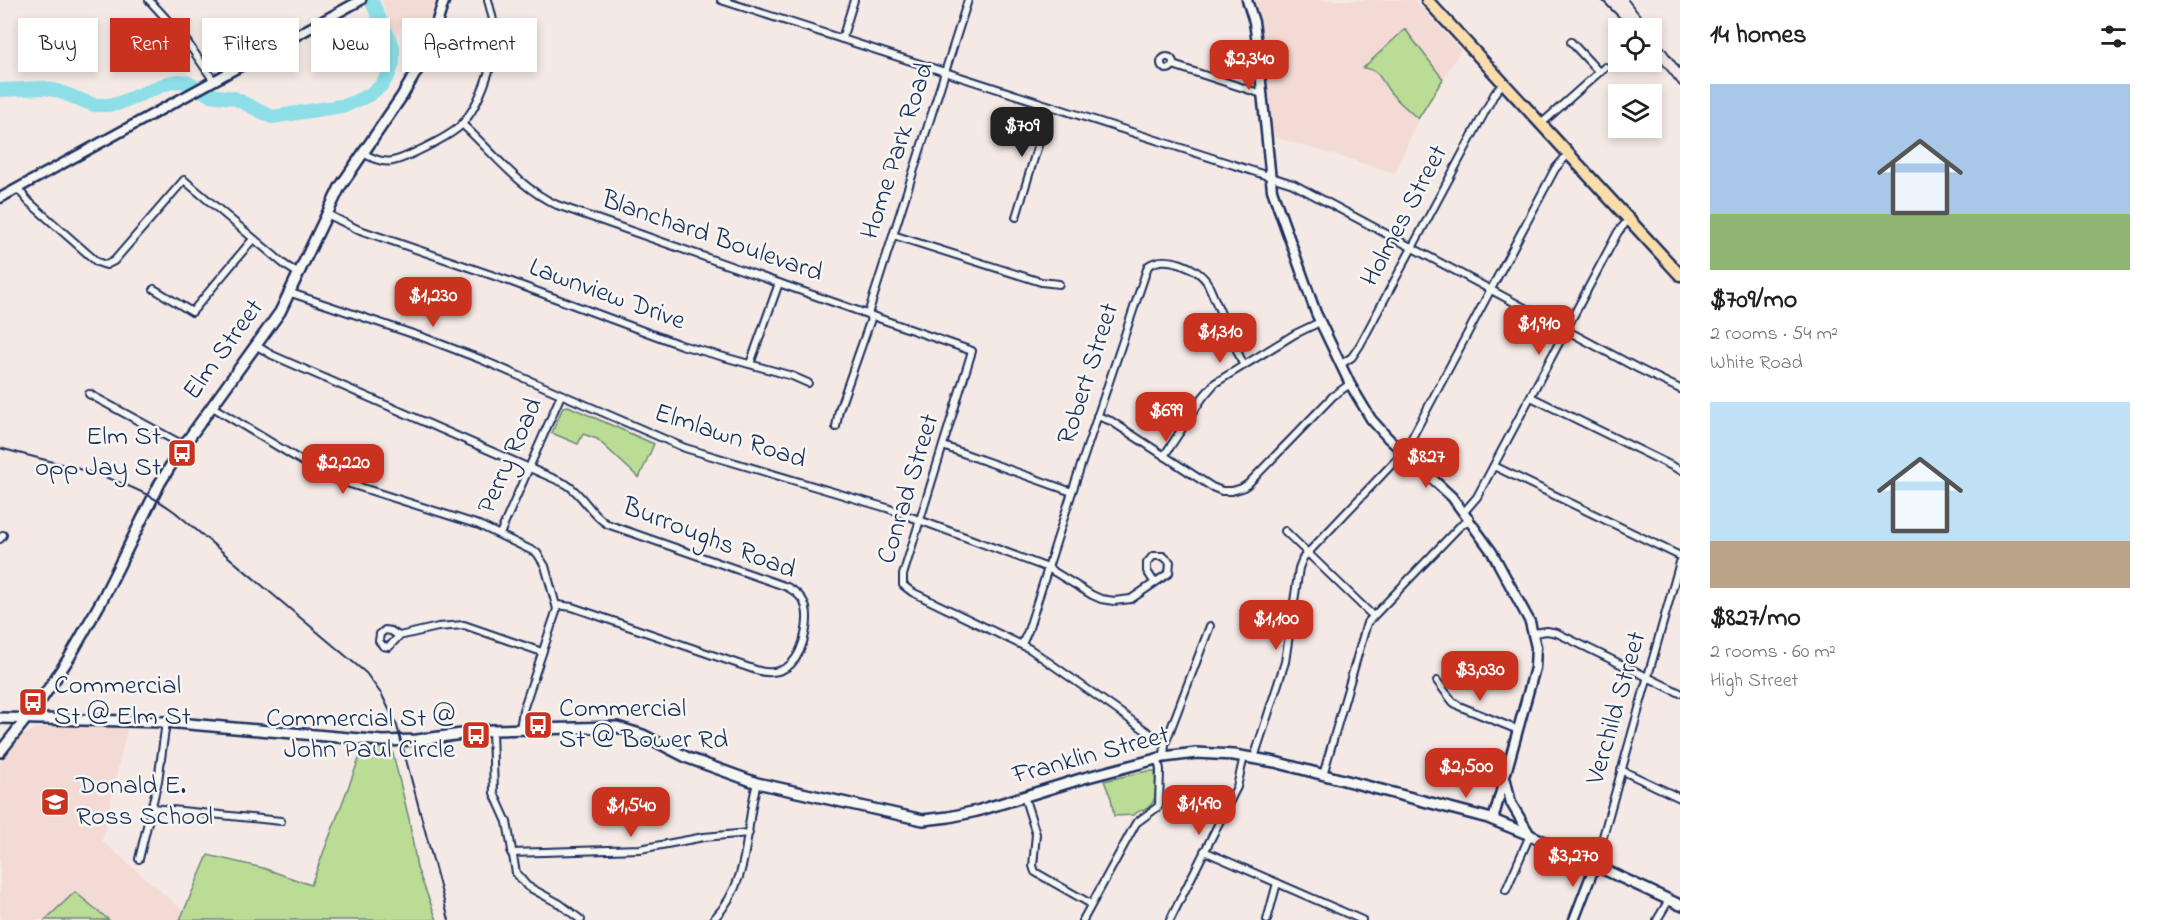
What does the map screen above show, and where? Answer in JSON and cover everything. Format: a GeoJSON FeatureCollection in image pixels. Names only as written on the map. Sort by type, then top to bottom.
{"type":"FeatureCollection","features":[{"type":"Feature","properties":{"kind":"main road","name":"Elm Street"},"geometry":{"type":"LineString","coordinates":[[0,752],[53,683],[84,633],[160,483],[183,445],[256,346],[291,293],[344,180],[402,96],[419,67],[432,38],[444,0]]}},
{"type":"Feature","properties":{"kind":"main road"},"geometry":{"type":"LineString","coordinates":[[1427,0],[1680,275]]}},
{"type":"Feature","properties":{"kind":"main road","name":"Franklin Street"},"geometry":{"type":"LineString","coordinates":[[0,718],[166,722],[384,741],[408,741],[492,730],[605,726],[623,728],[643,735],[688,758],[757,783],[918,819],[956,816],[1161,758],[1196,753],[1244,756],[1493,820],[1595,864],[1680,905]]}},
{"type":"Feature","properties":{"kind":"street"},"geometry":{"type":"LineString","coordinates":[[149,0],[185,39],[210,83]]}},
{"type":"Feature","properties":{"kind":"street"},"geometry":{"type":"LineString","coordinates":[[0,198],[361,0]]}},
{"type":"Feature","properties":{"kind":"street"},"geometry":{"type":"LineString","coordinates":[[363,153],[380,162],[395,161],[444,138],[462,124],[477,100],[493,52],[494,28],[488,0]]}},
{"type":"Feature","properties":{"kind":"street"},"geometry":{"type":"LineString","coordinates":[[721,0],[1297,186],[1680,389]]}},
{"type":"Feature","properties":{"kind":"street"},"geometry":{"type":"LineString","coordinates":[[842,39],[854,0]]}},
{"type":"Feature","properties":{"kind":"street","name":"Home Park Road"},"geometry":{"type":"LineString","coordinates":[[836,427],[839,410],[893,235],[968,0]]}},
{"type":"Feature","properties":{"kind":"street"},"geometry":{"type":"LineString","coordinates":[[1247,0],[1254,24],[1270,177],[1274,195],[1320,322],[1350,384],[1371,418],[1442,486],[1467,516],[1513,588],[1534,633],[1536,662],[1493,820]]}},
{"type":"Feature","properties":{"kind":"street"},"geometry":{"type":"LineString","coordinates":[[1541,124],[1602,70],[1571,42]]}},
{"type":"Feature","properties":{"kind":"street"},"geometry":{"type":"LineString","coordinates":[[1173,65],[1263,94]]}},
{"type":"Feature","properties":{"kind":"street","name":"Holmes Street"},"geometry":{"type":"LineString","coordinates":[[1340,365],[1358,349],[1503,82]]}},
{"type":"Feature","properties":{"kind":"street"},"geometry":{"type":"LineString","coordinates":[[1016,217],[1050,106]]}},
{"type":"Feature","properties":{"kind":"street","name":"Blanchard Boulevard"},"geometry":{"type":"LineString","coordinates":[[462,124],[522,184],[551,202],[972,351]]}},
{"type":"Feature","properties":{"kind":"street"},"geometry":{"type":"LineString","coordinates":[[1254,758],[1286,662],[1299,568],[1307,552],[1403,451],[1555,169],[1569,153]]}},
{"type":"Feature","properties":{"kind":"street"},"geometry":{"type":"LineString","coordinates":[[18,189],[29,202],[97,262],[106,265],[114,261],[184,180],[288,268],[299,274]]}},
{"type":"Feature","properties":{"kind":"street","name":"Lawnview Drive"},"geometry":{"type":"LineString","coordinates":[[327,214],[357,229],[510,281],[681,345],[792,376],[808,383]]}},
{"type":"Feature","properties":{"kind":"street"},"geometry":{"type":"LineString","coordinates":[[1323,775],[1362,633],[1373,616],[1467,516],[1618,232],[1629,219]]}},
{"type":"Feature","properties":{"kind":"street"},"geometry":{"type":"LineString","coordinates":[[893,235],[1041,282],[1059,284]]}},
{"type":"Feature","properties":{"kind":"street"},"geometry":{"type":"LineString","coordinates":[[154,289],[192,312],[253,239]]}},
{"type":"Feature","properties":{"kind":"street","name":"Robert Street"},"geometry":{"type":"LineString","coordinates":[[1022,644],[1145,271],[1150,264],[1156,261],[1167,261],[1193,269],[1205,278],[1243,364]]}},
{"type":"Feature","properties":{"kind":"street"},"geometry":{"type":"LineString","coordinates":[[750,364],[779,283]]}},
{"type":"Feature","properties":{"kind":"street","name":"Elmlawn Road"},"geometry":{"type":"LineString","coordinates":[[291,293],[480,359],[691,450],[887,508],[1048,567],[1092,595],[1110,601],[1122,601],[1135,597],[1154,582]]}},
{"type":"Feature","properties":{"kind":"street"},"geometry":{"type":"LineString","coordinates":[[1164,456],[1208,390],[1219,380],[1243,364],[1320,322]]}},
{"type":"Feature","properties":{"kind":"street","name":"Burroughs Road"},"geometry":{"type":"LineString","coordinates":[[256,346],[574,489],[584,498],[597,517],[607,524],[787,587],[803,600],[808,619],[805,634],[793,661],[780,670],[764,672],[572,607],[557,606]]}},
{"type":"Feature","properties":{"kind":"street","name":"Conrad Street"},"geometry":{"type":"LineString","coordinates":[[972,351],[903,578],[905,587],[1022,644],[1165,744]]}},
{"type":"Feature","properties":{"kind":"street"},"geometry":{"type":"LineString","coordinates":[[1097,416],[1111,421],[1217,489],[1239,490],[1248,484],[1333,396],[1350,384]]}},
{"type":"Feature","properties":{"kind":"street"},"geometry":{"type":"LineString","coordinates":[[89,394],[183,445]]}},
{"type":"Feature","properties":{"kind":"street","name":"Perry Road"},"geometry":{"type":"LineString","coordinates":[[500,534],[561,395]]}},
{"type":"Feature","properties":{"kind":"street"},"geometry":{"type":"LineString","coordinates":[[1531,397],[1680,470]]}},
{"type":"Feature","properties":{"kind":"street"},"geometry":{"type":"LineString","coordinates":[[211,406],[328,477],[474,523],[531,549],[539,555],[557,606],[523,710],[520,729]]}},
{"type":"Feature","properties":{"kind":"street"},"geometry":{"type":"LineString","coordinates":[[943,446],[1072,492]]}},
{"type":"Feature","properties":{"kind":"street"},"geometry":{"type":"LineString","coordinates":[[1494,466],[1680,556]]}},
{"type":"Feature","properties":{"kind":"street"},"geometry":{"type":"LineString","coordinates":[[1285,531],[1373,616]]}},
{"type":"Feature","properties":{"kind":"street"},"geometry":{"type":"LineString","coordinates":[[1153,556],[1163,556],[1170,562],[1170,571],[1166,576],[1154,582],[1148,571],[1147,563],[1153,556]]}},
{"type":"Feature","properties":{"kind":"street","name":"Verchild Street"},"geometry":{"type":"LineString","coordinates":[[1595,864],[1680,562]]}},
{"type":"Feature","properties":{"kind":"street"},"geometry":{"type":"LineString","coordinates":[[399,636],[438,627],[464,625],[542,651]]}},
{"type":"Feature","properties":{"kind":"street"},"geometry":{"type":"LineString","coordinates":[[1083,920],[1136,823],[1159,806],[1161,758],[1210,626]]}},
{"type":"Feature","properties":{"kind":"street"},"geometry":{"type":"LineString","coordinates":[[1534,633],[1547,631],[1557,633],[1680,693]]}},
{"type":"Feature","properties":{"kind":"street"},"geometry":{"type":"LineString","coordinates":[[1437,681],[1453,702],[1459,706],[1518,730]]}},
{"type":"Feature","properties":{"kind":"street"},"geometry":{"type":"LineString","coordinates":[[139,859],[159,774],[166,722]]}},
{"type":"Feature","properties":{"kind":"street"},"geometry":{"type":"LineString","coordinates":[[492,730],[494,793],[506,818],[516,873],[524,884],[560,904],[581,920]]}},
{"type":"Feature","properties":{"kind":"street"},"geometry":{"type":"LineString","coordinates":[[1170,920],[1238,783],[1244,756]]}},
{"type":"Feature","properties":{"kind":"street"},"geometry":{"type":"LineString","coordinates":[[1621,770],[1680,798]]}},
{"type":"Feature","properties":{"kind":"street"},"geometry":{"type":"LineString","coordinates":[[1506,777],[1509,799],[1530,835],[1506,890]]}},
{"type":"Feature","properties":{"kind":"street"},"geometry":{"type":"LineString","coordinates":[[713,920],[726,904],[737,882],[744,860],[757,783]]}},
{"type":"Feature","properties":{"kind":"street"},"geometry":{"type":"LineString","coordinates":[[1024,796],[1036,834],[1033,866],[1035,872],[1091,904]]}},
{"type":"Feature","properties":{"kind":"street"},"geometry":{"type":"LineString","coordinates":[[152,808],[281,821]]}},
{"type":"Feature","properties":{"kind":"street"},"geometry":{"type":"LineString","coordinates":[[511,853],[646,849],[704,837],[749,833]]}},
{"type":"Feature","properties":{"kind":"street"},"geometry":{"type":"LineString","coordinates":[[1204,851],[1362,920]]}},
{"type":"Feature","properties":{"kind":"street"},"geometry":{"type":"LineString","coordinates":[[1574,920],[1595,864]]}},
{"type":"Feature","properties":{"kind":"street"},"geometry":{"type":"LineString","coordinates":[[1267,920],[1276,883]]}},
{"type":"Feature","properties":{"kind":"street"},"geometry":{"type":"LineString","coordinates":[[1657,920],[1670,900]]}},
{"type":"Feature","properties":{"kind":"shaded area"},"geometry":{"type":"Polygon","coordinates":[[[381,0],[435,0],[430,18],[402,18],[402,25],[400,25],[396,38],[381,0]]]}},
{"type":"Feature","properties":{"kind":"shaded area"},"geometry":{"type":"Polygon","coordinates":[[[1255,0],[1414,0],[1461,50],[1418,119],[1395,173],[1274,137],[1261,23],[1255,0]]]}},
{"type":"Feature","properties":{"kind":"shaded area","name":"Donald E. Ross School"},"geometry":{"type":"Polygon","coordinates":[[[128,725],[102,841],[184,911],[180,920],[109,920],[75,892],[45,920],[0,920],[0,763],[21,737],[36,728],[128,725]]]}},
{"type":"Feature","properties":{"kind":"green space"},"geometry":{"type":"Polygon","coordinates":[[[1405,29],[1443,79],[1418,119],[1393,96],[1377,73],[1363,68],[1405,29]]]}},
{"type":"Feature","properties":{"kind":"green space"},"geometry":{"type":"Polygon","coordinates":[[[568,406],[654,444],[639,478],[597,439],[583,434],[578,444],[552,433],[563,407],[568,406]]]}},
{"type":"Feature","properties":{"kind":"green space"},"geometry":{"type":"Polygon","coordinates":[[[364,746],[392,750],[409,819],[417,868],[437,920],[180,920],[208,855],[263,868],[311,885],[364,746]]]}},
{"type":"Feature","properties":{"kind":"green space"},"geometry":{"type":"Polygon","coordinates":[[[1155,771],[1156,791],[1151,805],[1134,815],[1114,816],[1111,798],[1104,781],[1155,771]]]}},
{"type":"Feature","properties":{"kind":"green space"},"geometry":{"type":"Polygon","coordinates":[[[75,892],[109,920],[45,920],[75,892]]]}},
{"type":"Feature","properties":{"kind":"waterway"},"geometry":{"type":"LineString","coordinates":[[0,90],[44,88],[94,105],[106,105],[117,104],[168,83],[179,81],[186,82],[210,95],[234,98],[272,117],[347,105],[369,95],[381,86],[393,63],[393,47],[371,0]]}},
{"type":"Feature","properties":{"kind":"railway"},"geometry":{"type":"LineString","coordinates":[[1602,0],[1620,18]]}},
{"type":"Feature","properties":{"kind":"railway"},"geometry":{"type":"LineString","coordinates":[[1628,0],[1642,18]]}},
{"type":"Feature","properties":{"kind":"railway"},"geometry":{"type":"LineString","coordinates":[[1662,45],[1680,69]]}},
{"type":"Feature","properties":{"kind":"railway"},"geometry":{"type":"LineString","coordinates":[[1662,64],[1680,86]]}},
{"type":"Feature","properties":{"kind":"railway"},"geometry":{"type":"LineString","coordinates":[[0,448],[114,480],[156,500],[175,512],[366,673],[382,695],[397,726],[449,920]]}},
{"type":"Feature","properties":{"kind":"place","name":"Elm St opp Jay St"},"geometry":{"type":"Point","coordinates":[182,453]}},
{"type":"Feature","properties":{"kind":"place","name":"Commercial St @ Elm St"},"geometry":{"type":"Point","coordinates":[33,702]}},
{"type":"Feature","properties":{"kind":"place","name":"Commercial St @ Bower Rd"},"geometry":{"type":"Point","coordinates":[538,725]}},
{"type":"Feature","properties":{"kind":"place","name":"Commercial St @ John Paul Circle"},"geometry":{"type":"Point","coordinates":[476,735]}},
{"type":"Feature","properties":{"kind":"place","name":"Donald E. Ross School"},"geometry":{"type":"Point","coordinates":[55,802]}}]}
